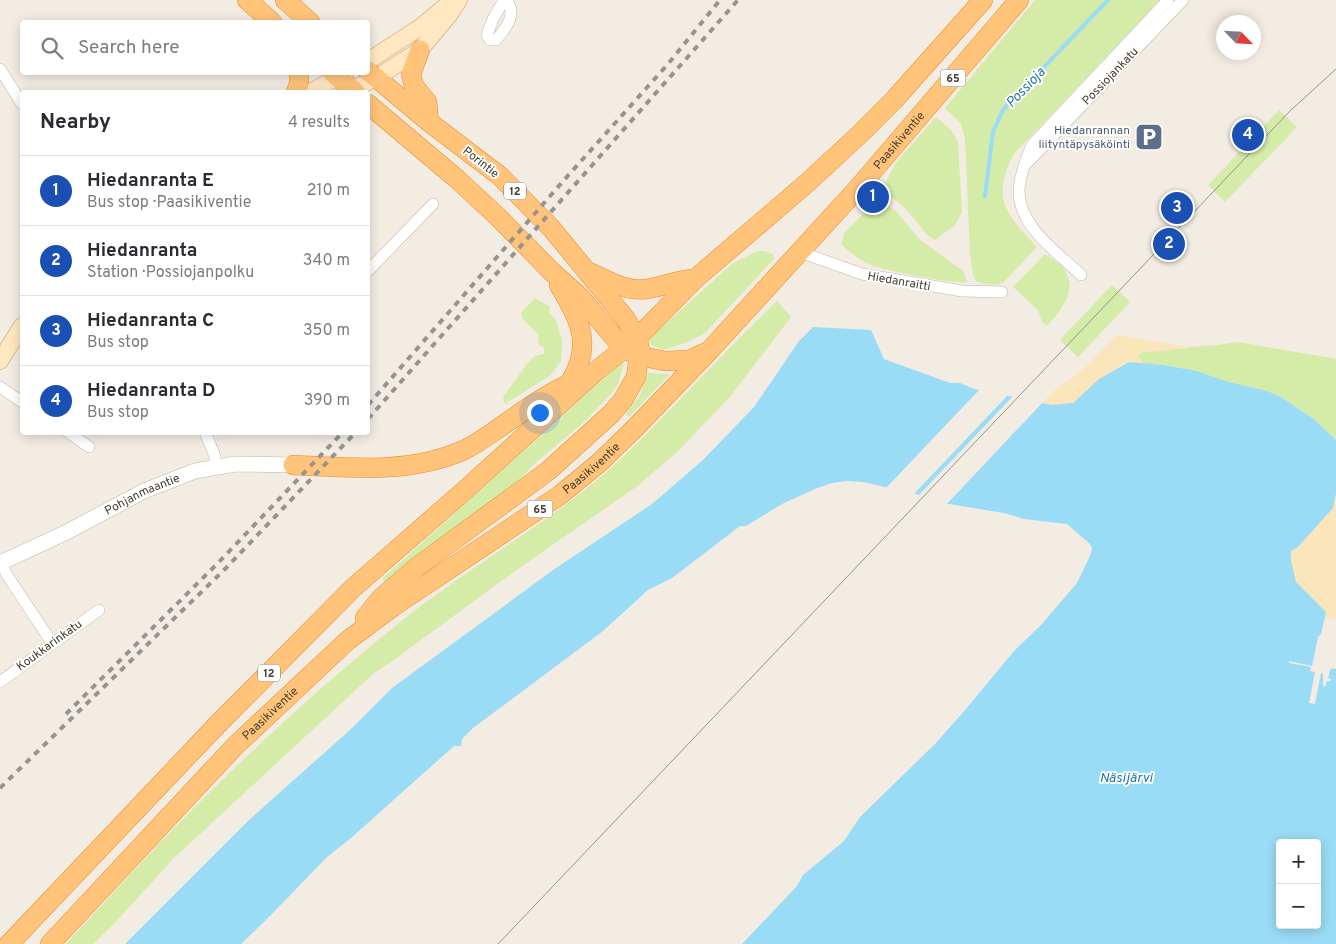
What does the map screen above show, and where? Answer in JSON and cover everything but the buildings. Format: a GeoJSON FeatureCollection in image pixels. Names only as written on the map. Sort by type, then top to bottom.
{"type":"FeatureCollection","features":[{"type":"Feature","properties":{"kind":"highway"},"geometry":{"type":"LineString","coordinates":[[247,0],[270,20]]}},
{"type":"Feature","properties":{"kind":"highway"},"geometry":{"type":"LineString","coordinates":[[285,0],[308,20]]}},
{"type":"Feature","properties":{"kind":"highway","name":"65"},"geometry":{"type":"LineString","coordinates":[[545,418],[595,372],[634,348],[695,279],[793,195],[860,134],[894,100],[983,0]]}},
{"type":"Feature","properties":{"kind":"highway","name":"Paasikiventie"},"geometry":{"type":"LineString","coordinates":[[50,944],[235,746],[347,641],[394,606],[560,495],[606,456],[710,350],[888,155],[1019,0]]}},
{"type":"Feature","properties":{"kind":"highway"},"geometry":{"type":"LineString","coordinates":[[420,50],[411,74],[414,86],[427,102],[430,122]]}},
{"type":"Feature","properties":{"kind":"highway","name":"Porintie"},"geometry":{"type":"LineString","coordinates":[[372,74],[500,176],[552,229],[625,318],[634,348]]}},
{"type":"Feature","properties":{"kind":"highway"},"geometry":{"type":"LineString","coordinates":[[297,90],[299,75]]}},
{"type":"Feature","properties":{"kind":"highway","name":"12"},"geometry":{"type":"LineString","coordinates":[[10,944],[217,725],[353,588],[545,418],[569,383],[580,362],[583,338],[577,318],[551,271],[498,217],[458,180],[370,106]]}},
{"type":"Feature","properties":{"kind":"highway"},"geometry":{"type":"LineString","coordinates":[[551,271],[634,348],[664,361],[689,360],[710,350]]}},
{"type":"Feature","properties":{"kind":"highway"},"geometry":{"type":"LineString","coordinates":[[589,273],[634,289],[644,290],[683,279],[695,279]]}},
{"type":"Feature","properties":{"kind":"highway","name":"12"},"geometry":{"type":"LineString","coordinates":[[347,641],[381,598],[417,566],[548,471],[611,414],[630,389],[636,377],[634,348]]}},
{"type":"Feature","properties":{"kind":"highway"},"geometry":{"type":"LineString","coordinates":[[293,465],[389,468],[445,457],[464,450],[569,383],[595,372]]}},
{"type":"Feature","properties":{"kind":"main road"},"geometry":{"type":"LineString","coordinates":[[370,60],[422,26],[453,0]]}},
{"type":"Feature","properties":{"kind":"main road"},"geometry":{"type":"LineString","coordinates":[[372,74],[420,50],[450,14],[459,0]]}},
{"type":"Feature","properties":{"kind":"main road"},"geometry":{"type":"LineString","coordinates":[[319,90],[369,75]]}},
{"type":"Feature","properties":{"kind":"main road"},"geometry":{"type":"LineString","coordinates":[[0,361],[20,329]]}},
{"type":"Feature","properties":{"kind":"street","name":"Possiojankatu"},"geometry":{"type":"LineString","coordinates":[[1024,165],[1032,145],[1168,0]]}},
{"type":"Feature","properties":{"kind":"street","name":"Possiojankatu"},"geometry":{"type":"LineString","coordinates":[[1024,165],[1183,0]]}},
{"type":"Feature","properties":{"kind":"street"},"geometry":{"type":"LineString","coordinates":[[0,70],[20,101]]}},
{"type":"Feature","properties":{"kind":"street"},"geometry":{"type":"LineString","coordinates":[[1024,165],[1019,191],[1021,206],[1025,216],[1047,244],[1081,275]]}},
{"type":"Feature","properties":{"kind":"street"},"geometry":{"type":"LineString","coordinates":[[370,270],[433,204]]}},
{"type":"Feature","properties":{"kind":"street","name":"Hiedanraitti"},"geometry":{"type":"LineString","coordinates":[[800,252],[862,274],[962,291],[1002,292]]}},
{"type":"Feature","properties":{"kind":"street"},"geometry":{"type":"LineString","coordinates":[[0,386],[20,401]]}},
{"type":"Feature","properties":{"kind":"street"},"geometry":{"type":"LineString","coordinates":[[72,435],[89,447]]}},
{"type":"Feature","properties":{"kind":"street"},"geometry":{"type":"LineString","coordinates":[[206,435],[217,467]]}},
{"type":"Feature","properties":{"kind":"street","name":"Pohjanmaantie"},"geometry":{"type":"LineString","coordinates":[[1,563],[65,533],[144,491],[195,471],[235,464],[293,465]]}},
{"type":"Feature","properties":{"kind":"street"},"geometry":{"type":"LineString","coordinates":[[1,563],[52,642]]}},
{"type":"Feature","properties":{"kind":"street","name":"Koukkarinkatu"},"geometry":{"type":"LineString","coordinates":[[0,682],[52,642],[99,610]]}},
{"type":"Feature","properties":{"kind":"green space"},"geometry":{"type":"Polygon","coordinates":[[[1035,0],[1160,0],[1013,155],[1003,184],[1005,205],[1017,225],[1037,247],[1003,283],[996,285],[986,284],[976,281],[970,254],[965,139],[961,124],[945,108],[1035,0]]]}},
{"type":"Feature","properties":{"kind":"green space"},"geometry":{"type":"Polygon","coordinates":[[[1279,110],[1297,127],[1225,202],[1208,185],[1279,110]]]}},
{"type":"Feature","properties":{"kind":"green space"},"geometry":{"type":"Polygon","coordinates":[[[936,117],[951,130],[958,142],[962,212],[955,225],[935,240],[924,231],[900,204],[881,192],[895,164],[936,117]]]}},
{"type":"Feature","properties":{"kind":"green space"},"geometry":{"type":"Polygon","coordinates":[[[878,199],[896,211],[919,239],[963,271],[967,282],[932,279],[874,266],[859,259],[841,244],[845,232],[878,199]]]}},
{"type":"Feature","properties":{"kind":"green space"},"geometry":{"type":"Polygon","coordinates":[[[757,251],[773,254],[774,259],[705,333],[690,341],[663,350],[651,345],[649,341],[652,336],[732,264],[757,251]]]}},
{"type":"Feature","properties":{"kind":"green space"},"geometry":{"type":"Polygon","coordinates":[[[1045,254],[1062,267],[1070,284],[1066,300],[1047,326],[1042,322],[1038,310],[1013,287],[1045,254]]]}},
{"type":"Feature","properties":{"kind":"green space"},"geometry":{"type":"Polygon","coordinates":[[[1112,285],[1130,302],[1078,357],[1060,340],[1112,285]]]}},
{"type":"Feature","properties":{"kind":"green space"},"geometry":{"type":"Polygon","coordinates":[[[535,298],[550,307],[549,312],[556,321],[562,340],[561,361],[551,375],[505,404],[503,397],[527,364],[535,356],[544,354],[544,348],[539,345],[538,334],[523,319],[521,313],[535,298]]]}},
{"type":"Feature","properties":{"kind":"green space"},"geometry":{"type":"Polygon","coordinates":[[[777,301],[791,317],[729,398],[676,453],[636,487],[515,571],[374,673],[174,858],[93,944],[66,944],[190,811],[302,705],[400,622],[579,495],[603,475],[647,434],[777,301]]]}},
{"type":"Feature","properties":{"kind":"green space"},"geometry":{"type":"Polygon","coordinates":[[[1238,342],[1336,359],[1336,440],[1315,420],[1281,397],[1267,391],[1225,381],[1197,371],[1164,365],[1144,364],[1138,356],[1143,352],[1238,342]]]}},
{"type":"Feature","properties":{"kind":"green space"},"geometry":{"type":"Polygon","coordinates":[[[621,363],[624,364],[618,384],[585,421],[534,464],[513,486],[426,549],[386,583],[382,579],[621,363]]]}},
{"type":"Feature","properties":{"kind":"green space"},"geometry":{"type":"Polygon","coordinates":[[[648,373],[670,374],[629,417],[626,414],[641,393],[648,373]]]}},
{"type":"Feature","properties":{"kind":"sand"},"geometry":{"type":"Polygon","coordinates":[[[1117,335],[1193,348],[1143,352],[1138,356],[1144,364],[1129,362],[1122,365],[1099,379],[1072,403],[1052,405],[1043,402],[1055,390],[1086,367],[1117,335]]]}},
{"type":"Feature","properties":{"kind":"sand"},"geometry":{"type":"Polygon","coordinates":[[[1336,493],[1336,620],[1325,617],[1326,612],[1296,582],[1291,561],[1291,551],[1298,547],[1333,508],[1336,493]]]}},
{"type":"Feature","properties":{"kind":"water","name":"Näsijärvi"},"geometry":{"type":"Polygon","coordinates":[[[813,327],[871,330],[884,359],[950,383],[960,383],[974,389],[1052,405],[1073,403],[1099,379],[1129,362],[1164,365],[1197,371],[1225,381],[1267,391],[1281,397],[1315,420],[1336,440],[1336,493],[1333,508],[1298,547],[1291,551],[1291,561],[1296,582],[1326,612],[1325,617],[1336,620],[1336,944],[742,944],[797,886],[803,875],[844,841],[860,817],[935,744],[1014,651],[1041,625],[1077,583],[1092,548],[1090,544],[1067,524],[1024,519],[1004,513],[943,503],[916,494],[863,482],[847,481],[832,483],[815,489],[782,504],[746,526],[740,526],[672,578],[648,590],[603,631],[473,728],[462,739],[461,746],[454,746],[327,857],[241,944],[125,944],[250,819],[350,730],[392,688],[556,568],[652,504],[703,460],[754,407],[799,341],[813,327]]]}},
{"type":"Feature","properties":{"kind":"pier"},"geometry":{"type":"Polygon","coordinates":[[[981,388],[1010,393],[912,496],[885,489],[981,388]]]}},
{"type":"Feature","properties":{"kind":"pier"},"geometry":{"type":"Polygon","coordinates":[[[1015,394],[1045,400],[945,506],[917,497],[1015,394]]]}},
{"type":"Feature","properties":{"kind":"pier"},"geometry":{"type":"Polygon","coordinates":[[[1325,617],[1336,620],[1336,669],[1331,668],[1328,678],[1331,681],[1327,681],[1325,687],[1323,686],[1323,674],[1321,673],[1315,704],[1309,703],[1315,672],[1310,671],[1311,667],[1289,663],[1289,661],[1312,666],[1318,637],[1321,634],[1325,617]]]}},
{"type":"Feature","properties":{"kind":"waterway","name":"Possioja"},"geometry":{"type":"LineString","coordinates":[[985,196],[993,132],[1003,110],[1108,0]]}},
{"type":"Feature","properties":{"kind":"tram line"},"geometry":{"type":"LineString","coordinates":[[498,944],[1290,111],[1336,69]]}},
{"type":"Feature","properties":{"kind":"railway"},"geometry":{"type":"LineString","coordinates":[[370,403],[668,64],[720,0]]}},
{"type":"Feature","properties":{"kind":"railway"},"geometry":{"type":"LineString","coordinates":[[370,417],[738,0]]}},
{"type":"Feature","properties":{"kind":"railway"},"geometry":{"type":"LineString","coordinates":[[66,714],[218,563],[340,435]]}},
{"type":"Feature","properties":{"kind":"railway"},"geometry":{"type":"LineString","coordinates":[[0,788],[225,569],[353,435]]}},
{"type":"Feature","properties":{"kind":"place","name":"Hiedanranta D"},"geometry":{"type":"Point","coordinates":[1248,135]}},
{"type":"Feature","properties":{"kind":"place","name":"Hiedanrannan liityntäpysäköinti"},"geometry":{"type":"Point","coordinates":[1149,137]}},
{"type":"Feature","properties":{"kind":"place","name":"Hiedanranta E"},"geometry":{"type":"Point","coordinates":[873,197]}},
{"type":"Feature","properties":{"kind":"place","name":"Hiedanranta C"},"geometry":{"type":"Point","coordinates":[1177,208]}},
{"type":"Feature","properties":{"kind":"place","name":"Hiedanranta"},"geometry":{"type":"Point","coordinates":[1169,244]}}]}
